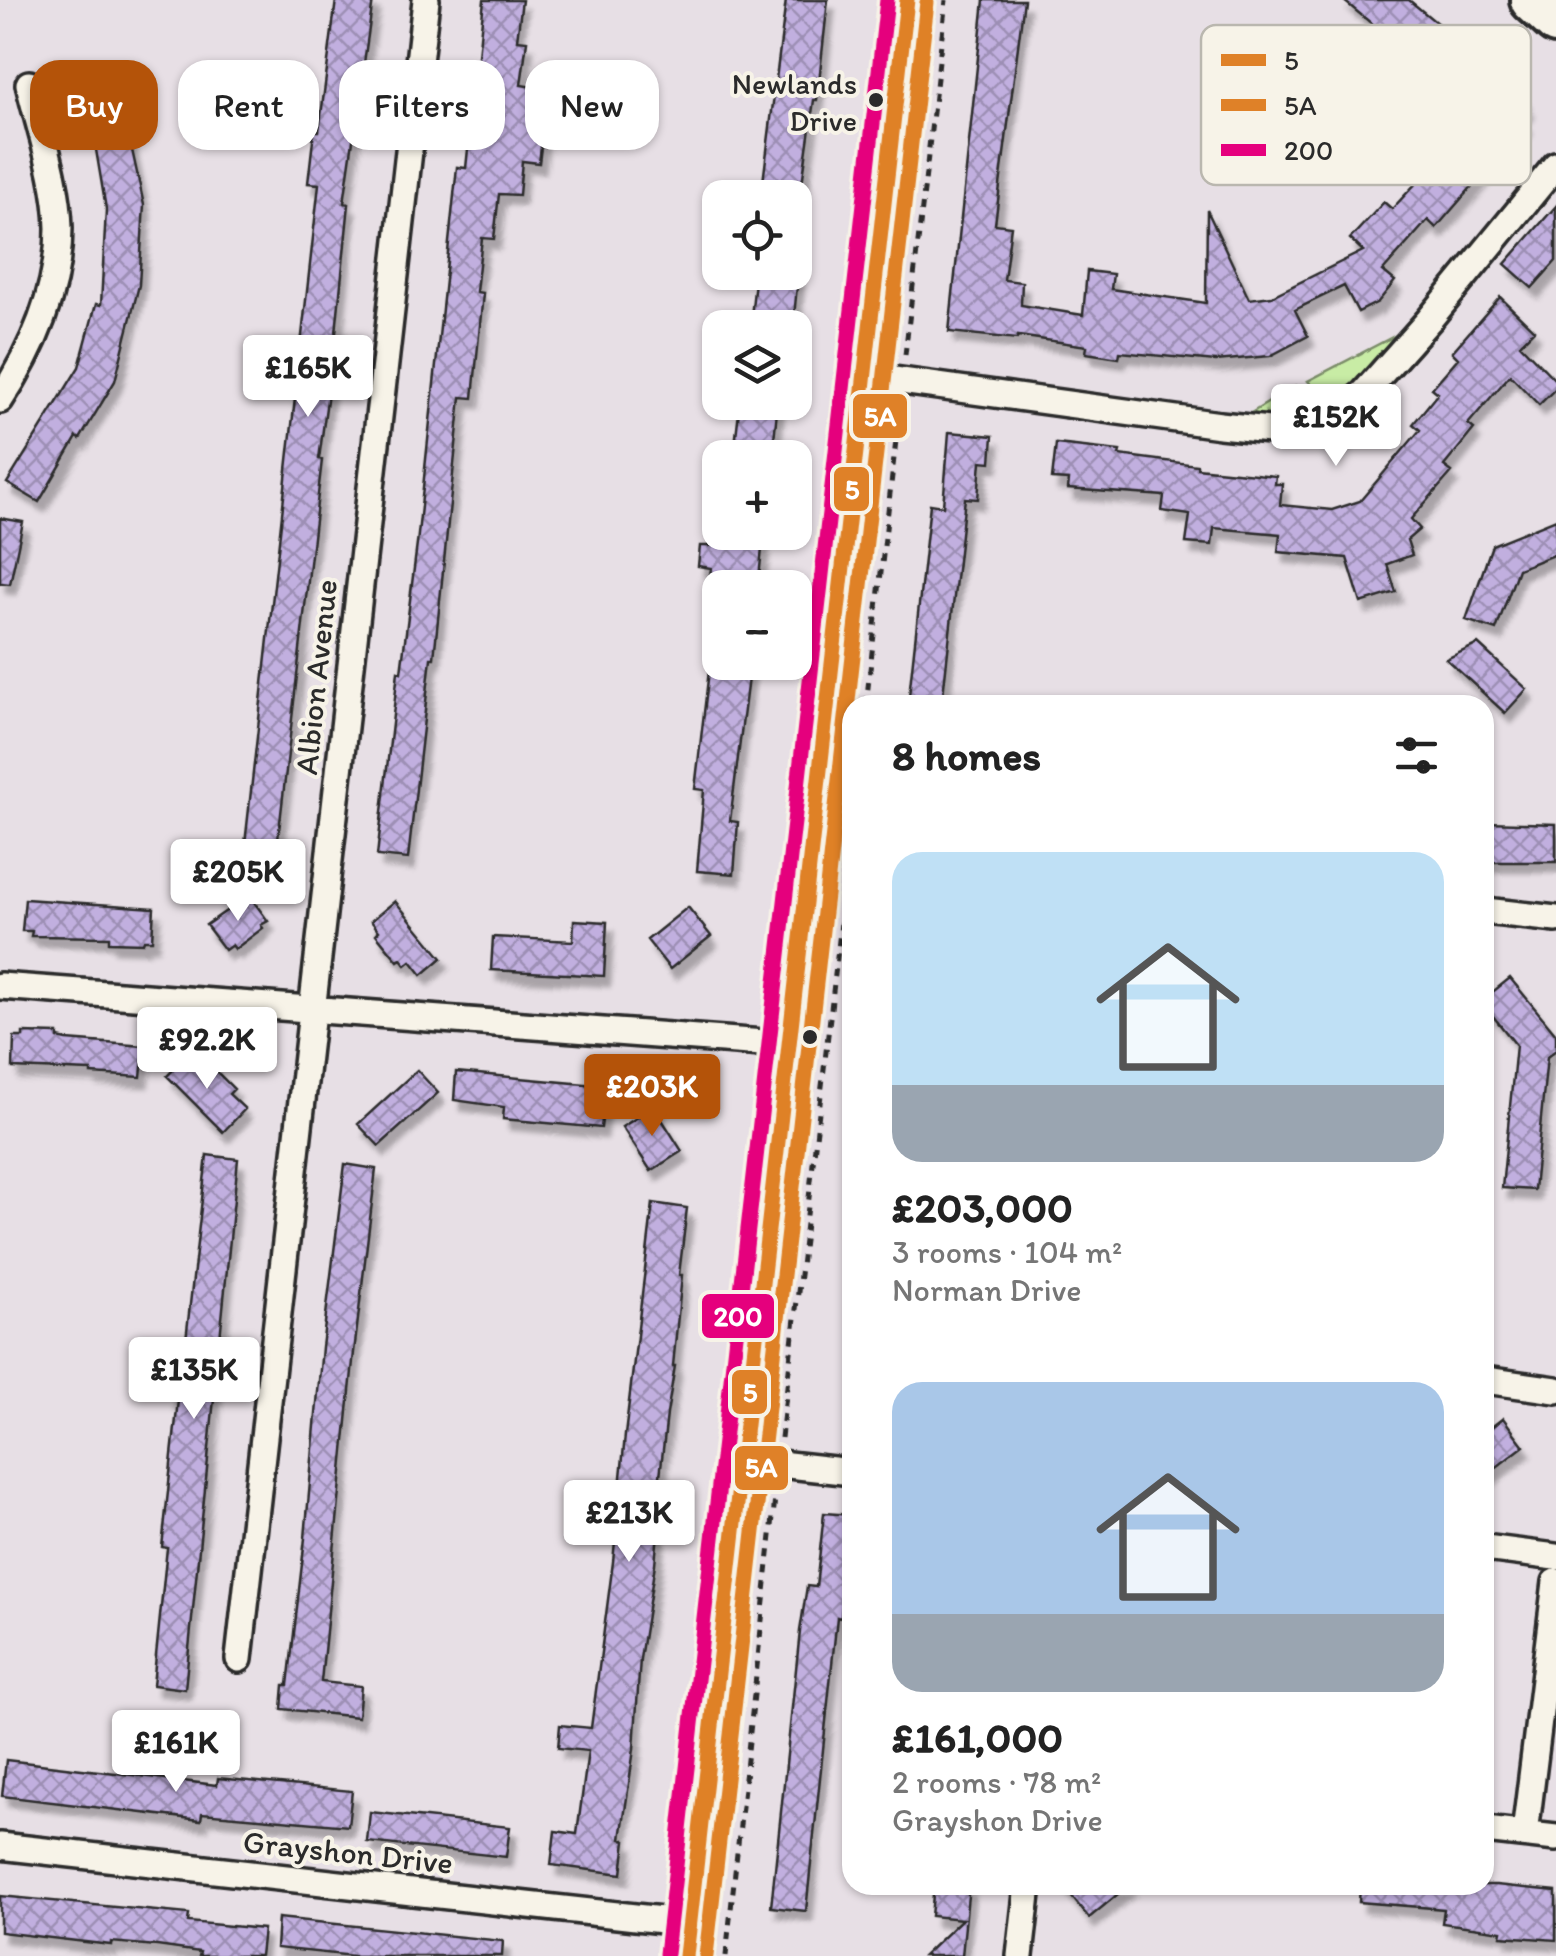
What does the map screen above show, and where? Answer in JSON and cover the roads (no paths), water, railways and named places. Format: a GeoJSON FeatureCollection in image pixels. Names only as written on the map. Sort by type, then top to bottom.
{"type":"FeatureCollection","features":[{"type":"Feature","properties":{"kind":"main road"},"geometry":{"type":"LineString","coordinates":[[1532,0],[1556,22]]}},
{"type":"Feature","properties":{"kind":"street","name":"Albion Avenue"},"geometry":{"type":"LineString","coordinates":[[239,1659],[426,0]]}},
{"type":"Feature","properties":{"kind":"street"},"geometry":{"type":"LineString","coordinates":[[686,1956],[907,0]]}},
{"type":"Feature","properties":{"kind":"street"},"geometry":{"type":"LineString","coordinates":[[0,400],[34,344],[45,313],[59,226],[29,84]]}},
{"type":"Feature","properties":{"kind":"street"},"geometry":{"type":"LineString","coordinates":[[866,376],[1238,427],[1299,433],[1324,426],[1364,393],[1429,320],[1556,164]]}},
{"type":"Feature","properties":{"kind":"street"},"geometry":{"type":"LineString","coordinates":[[814,834],[842,836]]}},
{"type":"Feature","properties":{"kind":"street"},"geometry":{"type":"LineString","coordinates":[[1494,912],[1556,919]]}},
{"type":"Feature","properties":{"kind":"street"},"geometry":{"type":"LineString","coordinates":[[0,986],[790,1045]]}},
{"type":"Feature","properties":{"kind":"street"},"geometry":{"type":"LineString","coordinates":[[1494,1381],[1556,1390]]}},
{"type":"Feature","properties":{"kind":"street"},"geometry":{"type":"LineString","coordinates":[[743,1460],[842,1471]]}},
{"type":"Feature","properties":{"kind":"street"},"geometry":{"type":"LineString","coordinates":[[1494,1549],[1556,1557]]}},
{"type":"Feature","properties":{"kind":"street"},"geometry":{"type":"LineString","coordinates":[[1525,1834],[1556,1582]]}},
{"type":"Feature","properties":{"kind":"street"},"geometry":{"type":"LineString","coordinates":[[1494,1831],[1556,1838]]}},
{"type":"Feature","properties":{"kind":"street","name":"Grayshon Drive"},"geometry":{"type":"LineString","coordinates":[[0,1846],[689,1923]]}},
{"type":"Feature","properties":{"kind":"street"},"geometry":{"type":"LineString","coordinates":[[1020,1956],[1027,1895]]}},
{"type":"Feature","properties":{"kind":"place","name":"Newlands Drive"},"geometry":{"type":"Point","coordinates":[876,100]}}]}
